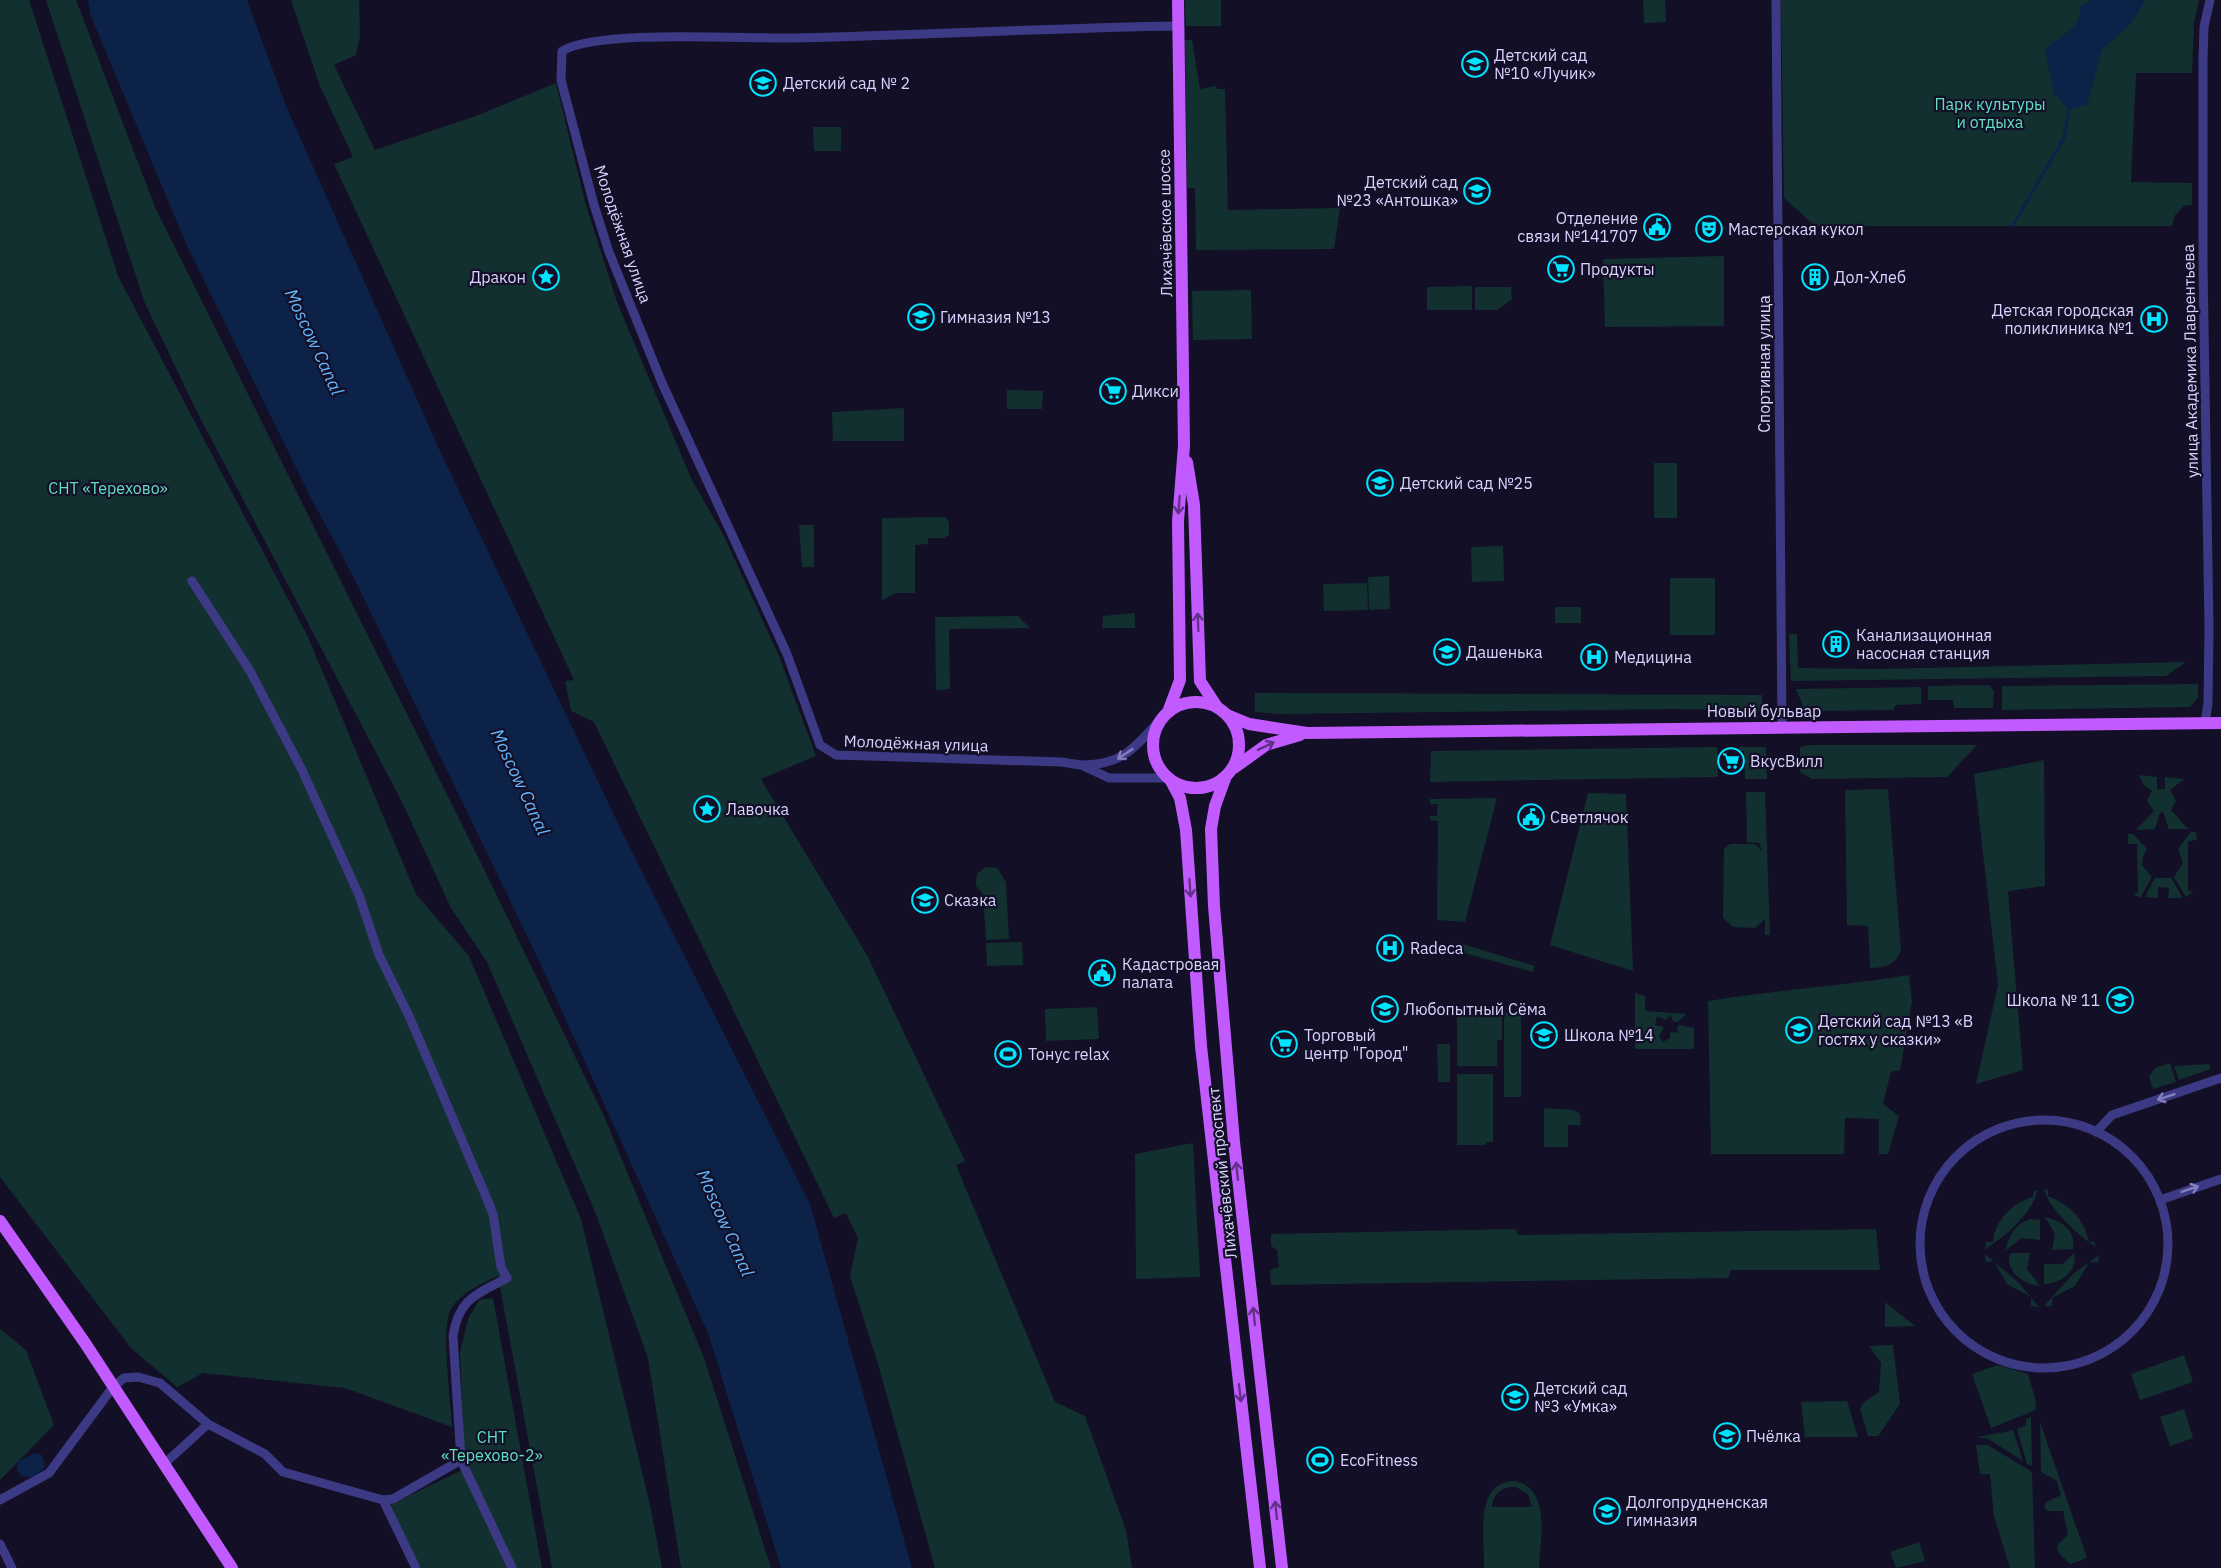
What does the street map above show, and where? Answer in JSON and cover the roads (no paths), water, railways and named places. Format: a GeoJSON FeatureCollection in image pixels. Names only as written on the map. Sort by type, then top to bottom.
{"type":"FeatureCollection","features":[{"type":"Feature","properties":{"kind":"main road","name":"Лихачёвское шоссе"},"geometry":{"type":"LineString","coordinates":[[1164,717],[1180,680],[1178,521],[1184,446],[1178,0]]}},
{"type":"Feature","properties":{"kind":"main road","name":"Лихачёвское шоссе"},"geometry":{"type":"LineString","coordinates":[[1184,446],[1194,505],[1200,681],[1222,711]]}},
{"type":"Feature","properties":{"kind":"main road"},"geometry":{"type":"LineString","coordinates":[[1164,717],[1190,702],[1222,711]]}},
{"type":"Feature","properties":{"kind":"main road","name":"Новый бульвар"},"geometry":{"type":"LineString","coordinates":[[1222,711],[1249,724],[1307,733],[2221,723]]}},
{"type":"Feature","properties":{"kind":"main road","name":"Лихачёвский проспект"},"geometry":{"type":"LineString","coordinates":[[1222,711],[1233,723],[1239,743],[1238,753],[1215,806],[1211,829],[1214,906],[1234,1142],[1282,1568]]}},
{"type":"Feature","properties":{"kind":"main road","name":"Лихачёвский проспект"},"geometry":{"type":"LineString","coordinates":[[1164,717],[1153,738],[1154,756],[1180,798],[1186,830],[1201,1046],[1260,1568]]}},
{"type":"Feature","properties":{"kind":"main road","name":"Новый бульвар"},"geometry":{"type":"LineString","coordinates":[[1228,774],[1266,745],[1307,733]]}},
{"type":"Feature","properties":{"kind":"main road"},"geometry":{"type":"LineString","coordinates":[[1170,779],[1183,786],[1199,788],[1217,783],[1228,774]]}},
{"type":"Feature","properties":{"kind":"main road"},"geometry":{"type":"LineString","coordinates":[[0,1221],[85,1343],[232,1568]]}},
{"type":"Feature","properties":{"kind":"street","name":"Спортивная улица"},"geometry":{"type":"LineString","coordinates":[[1776,0],[1782,728]]}},
{"type":"Feature","properties":{"kind":"street","name":"улица Академика Лаврентьева"},"geometry":{"type":"LineString","coordinates":[[2205,723],[2208,703],[2209,627],[2203,255],[2203,59],[2204,27],[2210,0]]}},
{"type":"Feature","properties":{"kind":"street","name":"Молодёжная улица"},"geometry":{"type":"LineString","coordinates":[[1164,717],[1123,756],[1107,764],[1081,765],[1061,762],[836,755],[819,745],[787,654],[662,383],[609,252],[594,205],[561,80],[562,51],[571,46],[620,39],[779,38],[1178,26]]}},
{"type":"Feature","properties":{"kind":"street"},"geometry":{"type":"LineString","coordinates":[[192,581],[250,671],[302,770],[359,895],[383,963],[409,1016],[492,1214],[501,1267],[507,1278],[470,1298],[456,1316],[453,1336],[461,1460],[512,1568]]}},
{"type":"Feature","properties":{"kind":"street","name":"Молодёжная улица"},"geometry":{"type":"LineString","coordinates":[[1081,765],[1109,778],[1170,779]]}},
{"type":"Feature","properties":{"kind":"street"},"geometry":{"type":"LineString","coordinates":[[2096,1132],[2112,1115],[2221,1078]]}},
{"type":"Feature","properties":{"kind":"street"},"geometry":{"type":"LineString","coordinates":[[2032,1121],[2071,1123],[2096,1132],[2118,1145],[2138,1163],[2160,1200],[2166,1223],[2167,1252],[2164,1275],[2154,1300],[2130,1333],[2096,1356],[2070,1365],[2044,1368],[2015,1364],[1990,1355],[1956,1331],[1932,1298],[1923,1272],[1920,1250],[1923,1219],[1931,1194],[1952,1161],[1971,1144],[2000,1128],[2032,1121]]}},
{"type":"Feature","properties":{"kind":"street"},"geometry":{"type":"LineString","coordinates":[[2160,1200],[2221,1179]]}},
{"type":"Feature","properties":{"kind":"street"},"geometry":{"type":"LineString","coordinates":[[0,1500],[49,1473],[113,1388],[124,1378],[138,1377],[160,1383],[208,1424],[265,1454],[283,1472],[383,1500],[393,1499],[461,1460]]}},
{"type":"Feature","properties":{"kind":"street"},"geometry":{"type":"LineString","coordinates":[[163,1465],[208,1424]]}},
{"type":"Feature","properties":{"kind":"street"},"geometry":{"type":"LineString","coordinates":[[383,1500],[416,1568]]}},
{"type":"Feature","properties":{"kind":"street"},"geometry":{"type":"LineString","coordinates":[[0,1544],[12,1568]]}},
{"type":"Feature","properties":{"kind":"water","name":"Moscow Canal"},"geometry":{"type":"Polygon","coordinates":[[[88,0],[247,0],[286,106],[440,451],[627,842],[810,1204],[912,1568],[781,1568],[708,1333],[541,965],[354,578],[313,502],[187,246],[90,14],[88,0]]]}},
{"type":"Feature","properties":{"kind":"water"},"geometry":{"type":"Polygon","coordinates":[[[2092,0],[2146,0],[2132,22],[2102,50],[2087,105],[2069,110],[2054,94],[2045,50],[2073,28],[2077,22],[2080,7],[2092,0]]]}},
{"type":"Feature","properties":{"kind":"water"},"geometry":{"type":"Polygon","coordinates":[[[34,1453],[42,1455],[45,1467],[33,1477],[21,1476],[17,1469],[18,1462],[34,1453]]]}},
{"type":"Feature","properties":{"kind":"waterway"},"geometry":{"type":"LineString","coordinates":[[2013,225],[2064,138],[2069,110]]}},
{"type":"Feature","properties":{"kind":"place","name":"Детский сад №10 «Лучик»"},"geometry":{"type":"Point","coordinates":[1475,64]}},
{"type":"Feature","properties":{"kind":"place","name":"Детский сад № 2"},"geometry":{"type":"Point","coordinates":[763,83]}},
{"type":"Feature","properties":{"kind":"place","name":"Детский сад №23 «Антошка»"},"geometry":{"type":"Point","coordinates":[1477,191]}},
{"type":"Feature","properties":{"kind":"place","name":"Отделение связи №141707"},"geometry":{"type":"Point","coordinates":[1657,227]}},
{"type":"Feature","properties":{"kind":"place","name":"Мастерская кукол"},"geometry":{"type":"Point","coordinates":[1709,229]}},
{"type":"Feature","properties":{"kind":"place","name":"Продукты"},"geometry":{"type":"Point","coordinates":[1561,269]}},
{"type":"Feature","properties":{"kind":"place","name":"Дракон"},"geometry":{"type":"Point","coordinates":[546,277]}},
{"type":"Feature","properties":{"kind":"place","name":"Дол-Хлеб"},"geometry":{"type":"Point","coordinates":[1815,277]}},
{"type":"Feature","properties":{"kind":"place","name":"Гимназия №13"},"geometry":{"type":"Point","coordinates":[921,317]}},
{"type":"Feature","properties":{"kind":"place","name":"Детская городская поликлиника №1"},"geometry":{"type":"Point","coordinates":[2154,319]}},
{"type":"Feature","properties":{"kind":"place","name":"Дикси"},"geometry":{"type":"Point","coordinates":[1113,391]}},
{"type":"Feature","properties":{"kind":"place","name":"Детский сад №25"},"geometry":{"type":"Point","coordinates":[1380,483]}},
{"type":"Feature","properties":{"kind":"place","name":"Канализационная насосная станция"},"geometry":{"type":"Point","coordinates":[1836,644]}},
{"type":"Feature","properties":{"kind":"place","name":"Дашенька"},"geometry":{"type":"Point","coordinates":[1447,652]}},
{"type":"Feature","properties":{"kind":"place","name":"Медицина"},"geometry":{"type":"Point","coordinates":[1594,657]}},
{"type":"Feature","properties":{"kind":"place","name":"ВкусВилл"},"geometry":{"type":"Point","coordinates":[1731,761]}},
{"type":"Feature","properties":{"kind":"place","name":"Лавочка"},"geometry":{"type":"Point","coordinates":[707,809]}},
{"type":"Feature","properties":{"kind":"place","name":"Светлячок"},"geometry":{"type":"Point","coordinates":[1531,817]}},
{"type":"Feature","properties":{"kind":"place","name":"Сказка"},"geometry":{"type":"Point","coordinates":[925,900]}},
{"type":"Feature","properties":{"kind":"place","name":"Radeca"},"geometry":{"type":"Point","coordinates":[1390,948]}},
{"type":"Feature","properties":{"kind":"place","name":"Кадастровая палата"},"geometry":{"type":"Point","coordinates":[1102,973]}},
{"type":"Feature","properties":{"kind":"place","name":"Школа № 11"},"geometry":{"type":"Point","coordinates":[2120,1000]}},
{"type":"Feature","properties":{"kind":"place","name":"Любопытный Сёма"},"geometry":{"type":"Point","coordinates":[1385,1009]}},
{"type":"Feature","properties":{"kind":"place","name":"Детский сад №13 «В гостях у сказки»"},"geometry":{"type":"Point","coordinates":[1799,1030]}},
{"type":"Feature","properties":{"kind":"place","name":"Школа №14"},"geometry":{"type":"Point","coordinates":[1544,1035]}},
{"type":"Feature","properties":{"kind":"place","name":"Торговый центр \"Город\""},"geometry":{"type":"Point","coordinates":[1284,1044]}},
{"type":"Feature","properties":{"kind":"place","name":"Тонус relax"},"geometry":{"type":"Point","coordinates":[1008,1054]}},
{"type":"Feature","properties":{"kind":"place","name":"Детский сад №3 «Умка»"},"geometry":{"type":"Point","coordinates":[1515,1397]}},
{"type":"Feature","properties":{"kind":"place","name":"Пчёлка"},"geometry":{"type":"Point","coordinates":[1727,1436]}},
{"type":"Feature","properties":{"kind":"place","name":"EcoFitness"},"geometry":{"type":"Point","coordinates":[1320,1460]}},
{"type":"Feature","properties":{"kind":"place","name":"Долгопрудненская гимназия"},"geometry":{"type":"Point","coordinates":[1607,1511]}},
{"type":"Feature","properties":{"kind":"park label","name":"Парк культуры и отдыха"},"geometry":{"type":"Point","coordinates":[1990,113]}},
{"type":"Feature","properties":{"kind":"park label","name":"СНТ «Терехово»"},"geometry":{"type":"Point","coordinates":[108,488]}},
{"type":"Feature","properties":{"kind":"park label","name":"СНТ «Терехово-2»"},"geometry":{"type":"Point","coordinates":[492,1446]}}]}
